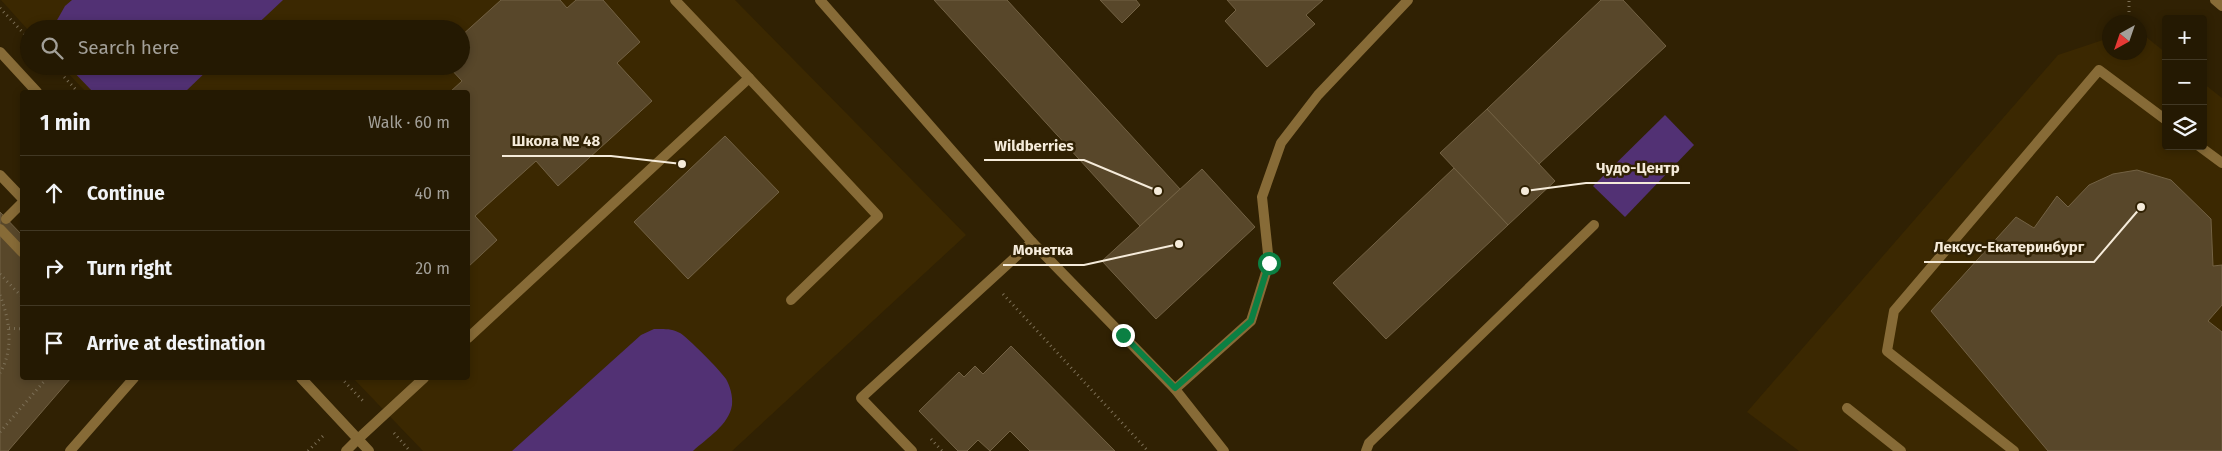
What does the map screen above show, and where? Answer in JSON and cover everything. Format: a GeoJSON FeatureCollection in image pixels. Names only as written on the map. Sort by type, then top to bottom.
{"type":"FeatureCollection","features":[{"type":"Feature","properties":{"kind":"street"},"geometry":{"type":"LineString","coordinates":[[675,0],[878,216],[791,300]]}},
{"type":"Feature","properties":{"kind":"street"},"geometry":{"type":"LineString","coordinates":[[820,0],[1032,242],[1175,388],[1224,451]]}},
{"type":"Feature","properties":{"kind":"street"},"geometry":{"type":"LineString","coordinates":[[1175,388],[1251,321],[1269,263],[1262,197],[1281,143],[1318,95],[1408,0]]}},
{"type":"Feature","properties":{"kind":"street"},"geometry":{"type":"LineString","coordinates":[[2215,0],[2222,6]]}},
{"type":"Feature","properties":{"kind":"street"},"geometry":{"type":"LineString","coordinates":[[1,56],[35,90]]}},
{"type":"Feature","properties":{"kind":"street"},"geometry":{"type":"LineString","coordinates":[[2014,451],[1888,350],[1894,311],[2100,70],[2162,117]]}},
{"type":"Feature","properties":{"kind":"street"},"geometry":{"type":"LineString","coordinates":[[470,336],[749,78]]}},
{"type":"Feature","properties":{"kind":"street"},"geometry":{"type":"LineString","coordinates":[[2205,150],[2222,164]]}},
{"type":"Feature","properties":{"kind":"street"},"geometry":{"type":"LineString","coordinates":[[0,175],[20,196]]}},
{"type":"Feature","properties":{"kind":"street"},"geometry":{"type":"LineString","coordinates":[[6,219],[20,205]]}},
{"type":"Feature","properties":{"kind":"street"},"geometry":{"type":"LineString","coordinates":[[1366,451],[1369,443],[1594,225]]}},
{"type":"Feature","properties":{"kind":"street"},"geometry":{"type":"LineString","coordinates":[[0,229],[20,250]]}},
{"type":"Feature","properties":{"kind":"street"},"geometry":{"type":"LineString","coordinates":[[912,451],[861,398],[1032,242]]}},
{"type":"Feature","properties":{"kind":"street"},"geometry":{"type":"LineString","coordinates":[[70,451],[132,380]]}},
{"type":"Feature","properties":{"kind":"street"},"geometry":{"type":"LineString","coordinates":[[303,380],[369,451]]}},
{"type":"Feature","properties":{"kind":"street"},"geometry":{"type":"LineString","coordinates":[[346,451],[422,380]]}},
{"type":"Feature","properties":{"kind":"street"},"geometry":{"type":"LineString","coordinates":[[1847,408],[1901,451]]}},
{"type":"Feature","properties":{"kind":"path"},"geometry":{"type":"LineString","coordinates":[[2129,0],[2129,15]]}},
{"type":"Feature","properties":{"kind":"path"},"geometry":{"type":"LineString","coordinates":[[0,8],[20,29]]}},
{"type":"Feature","properties":{"kind":"path"},"geometry":{"type":"LineString","coordinates":[[62,75],[76,90]]}},
{"type":"Feature","properties":{"kind":"path"},"geometry":{"type":"LineString","coordinates":[[0,274],[20,295]]}},
{"type":"Feature","properties":{"kind":"path"},"geometry":{"type":"LineString","coordinates":[[1000,291],[1148,451]]}},
{"type":"Feature","properties":{"kind":"path"},"geometry":{"type":"LineString","coordinates":[[0,296],[6,309],[9,328],[8,348],[0,373]]}},
{"type":"Feature","properties":{"kind":"path"},"geometry":{"type":"LineString","coordinates":[[9,328],[20,329]]}},
{"type":"Feature","properties":{"kind":"path"},"geometry":{"type":"LineString","coordinates":[[0,432],[45,380]]}},
{"type":"Feature","properties":{"kind":"path"},"geometry":{"type":"LineString","coordinates":[[929,437],[942,451]]}},
{"type":"Feature","properties":{"kind":"shaded area"},"geometry":{"type":"Polygon","coordinates":[[[1,0],[735,0],[966,235],[732,451],[423,451],[355,380],[470,380],[470,90],[84,90],[70,75],[470,75],[470,20],[20,21],[1,0]]]}},
{"type":"Feature","properties":{"kind":"shaded area"},"geometry":{"type":"Polygon","coordinates":[[[72,0],[283,0],[262,20],[57,20],[65,6],[72,0]]]}},
{"type":"Feature","properties":{"kind":"shaded area"},"geometry":{"type":"Polygon","coordinates":[[[2147,38],[2162,50],[2162,150],[2207,150],[2207,86],[2222,98],[2222,451],[1799,451],[1747,412],[2058,55],[2102,40],[2102,60],[2147,60],[2147,38]]]}},
{"type":"Feature","properties":{"kind":"shaded area"},"geometry":{"type":"Polygon","coordinates":[[[77,75],[203,75],[187,90],[91,90],[77,75]]]}},
{"type":"Feature","properties":{"kind":"shaded area"},"geometry":{"type":"Polygon","coordinates":[[[1665,115],[1694,145],[1625,217],[1593,186],[1665,115]]]}},
{"type":"Feature","properties":{"kind":"shaded area"},"geometry":{"type":"Polygon","coordinates":[[[654,329],[677,331],[680,333],[704,354],[726,379],[731,391],[732,405],[727,419],[711,436],[693,451],[512,451],[641,335],[654,329]]]}},
{"type":"Feature","properties":{"kind":"building"},"geometry":{"type":"Polygon","coordinates":[[[501,0],[560,0],[567,8],[576,0],[603,0],[640,42],[617,63],[652,101],[558,186],[536,161],[475,216],[497,240],[470,265],[470,90],[452,90],[462,81],[456,75],[470,75],[470,28],[501,0]]]}},
{"type":"Feature","properties":{"kind":"building"},"geometry":{"type":"Polygon","coordinates":[[[934,0],[1007,0],[1180,189],[1140,226],[934,0]]]}},
{"type":"Feature","properties":{"kind":"building"},"geometry":{"type":"Polygon","coordinates":[[[1100,0],[1136,0],[1140,5],[1122,23],[1100,0]]]}},
{"type":"Feature","properties":{"kind":"building"},"geometry":{"type":"Polygon","coordinates":[[[1227,0],[1323,0],[1306,15],[1315,24],[1267,67],[1225,21],[1236,10],[1227,0]]]}},
{"type":"Feature","properties":{"kind":"building"},"geometry":{"type":"Polygon","coordinates":[[[1601,0],[1623,0],[1666,46],[1539,164],[1487,109],[1601,0]]]}},
{"type":"Feature","properties":{"kind":"building"},"geometry":{"type":"Polygon","coordinates":[[[1487,109],[1555,181],[1508,225],[1440,153],[1487,109]]]}},
{"type":"Feature","properties":{"kind":"building"},"geometry":{"type":"Polygon","coordinates":[[[725,136],[779,192],[688,279],[634,222],[725,136]]]}},
{"type":"Feature","properties":{"kind":"building"},"geometry":{"type":"Polygon","coordinates":[[[1454,168],[1508,225],[1386,339],[1333,283],[1454,168]]]}},
{"type":"Feature","properties":{"kind":"building"},"geometry":{"type":"Polygon","coordinates":[[[1202,169],[1255,227],[1156,319],[1102,261],[1202,169]]]}},
{"type":"Feature","properties":{"kind":"building"},"geometry":{"type":"Polygon","coordinates":[[[2137,170],[2171,180],[2211,219],[2213,266],[2222,265],[2222,305],[2208,321],[2222,332],[2222,451],[2048,451],[1931,311],[2016,217],[2034,228],[2057,196],[2068,207],[2089,185],[2113,174],[2137,170]]]}},
{"type":"Feature","properties":{"kind":"building"},"geometry":{"type":"Polygon","coordinates":[[[0,212],[20,233],[20,380],[69,380],[8,451],[0,451],[0,212]]]}},
{"type":"Feature","properties":{"kind":"building"},"geometry":{"type":"Polygon","coordinates":[[[1011,346],[1115,451],[1030,451],[1010,431],[990,451],[978,440],[967,451],[958,451],[919,411],[959,372],[964,377],[975,366],[983,374],[1011,346]]]}},
{"type":"Feature","properties":{"kind":"place","name":"Школа № 48"},"geometry":{"type":"Point","coordinates":[682,164]}},
{"type":"Feature","properties":{"kind":"place","name":"Wildberries"},"geometry":{"type":"Point","coordinates":[1158,191]}},
{"type":"Feature","properties":{"kind":"place","name":"Чудо-Центр"},"geometry":{"type":"Point","coordinates":[1525,191]}},
{"type":"Feature","properties":{"kind":"place","name":"Лексус-Екатеринбург"},"geometry":{"type":"Point","coordinates":[2141,207]}},
{"type":"Feature","properties":{"kind":"place","name":"Монетка"},"geometry":{"type":"Point","coordinates":[1179,244]}},
{"type":"Feature","properties":{"kind":"route"},"geometry":{"type":"LineString","coordinates":[[1123,335],[1175,388],[1251,321],[1269,263]]}}]}
